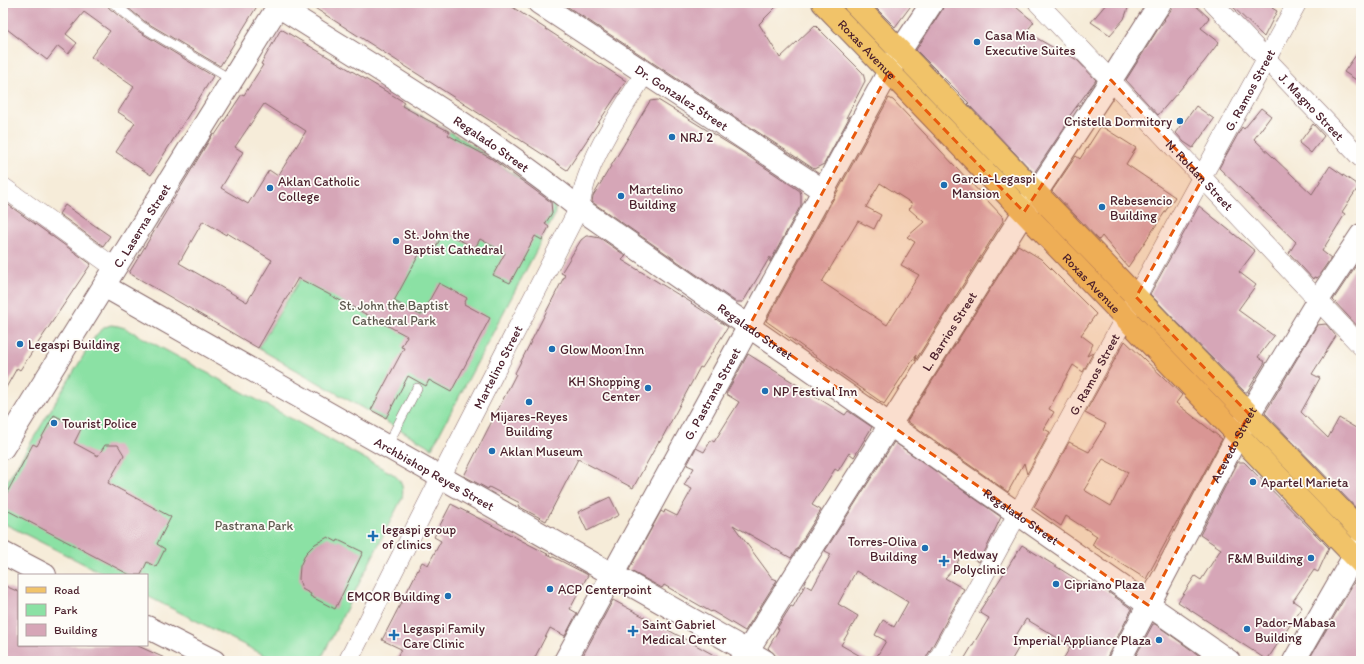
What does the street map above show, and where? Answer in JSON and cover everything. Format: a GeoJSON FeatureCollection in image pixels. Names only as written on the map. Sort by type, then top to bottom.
{"type":"FeatureCollection","features":[{"type":"Feature","properties":{"kind":"main road","name":"Roxas Avenue"},"geometry":{"type":"LineString","coordinates":[[823,3],[1238,434],[1359,554]]}},
{"type":"Feature","properties":{"kind":"main road","name":"Roxas Avenue"},"geometry":{"type":"LineString","coordinates":[[854,3],[1361,530]]}},
{"type":"Feature","properties":{"kind":"street","name":"Dr. Gonzalez Street"},"geometry":{"type":"LineString","coordinates":[[539,3],[824,191]]}},
{"type":"Feature","properties":{"kind":"street","name":"G. Pastrana Street"},"geometry":{"type":"LineString","coordinates":[[565,661],[900,51],[932,3]]}},
{"type":"Feature","properties":{"kind":"street","name":"N. Roldan Street"},"geometry":{"type":"LineString","coordinates":[[1038,3],[1361,346]]}},
{"type":"Feature","properties":{"kind":"street","name":"L. Barrios Street"},"geometry":{"type":"LineString","coordinates":[[751,658],[890,425],[1036,192],[1111,80],[1160,3]]}},
{"type":"Feature","properties":{"kind":"street","name":"J. Magno Street"},"geometry":{"type":"LineString","coordinates":[[1213,3],[1361,158]]}},
{"type":"Feature","properties":{"kind":"street","name":"G. Ramos Street"},"geometry":{"type":"LineString","coordinates":[[937,661],[1298,3]]}},
{"type":"Feature","properties":{"kind":"street","name":"C. Laserna Street"},"geometry":{"type":"LineString","coordinates":[[3,448],[279,5]]}},
{"type":"Feature","properties":{"kind":"street","name":"Regalado Street"},"geometry":{"type":"LineString","coordinates":[[279,5],[471,129],[546,181],[579,208],[1229,661]]}},
{"type":"Feature","properties":{"kind":"street","name":"Martelino Street"},"geometry":{"type":"LineString","coordinates":[[348,661],[440,477],[579,208],[587,175],[607,135],[645,73]]}},
{"type":"Feature","properties":{"kind":"street"},"geometry":{"type":"LineString","coordinates":[[3,187],[109,277]]}},
{"type":"Feature","properties":{"kind":"street","name":"Acevedo Street"},"geometry":{"type":"LineString","coordinates":[[1119,661],[1249,414],[1318,300],[1361,235]]}},
{"type":"Feature","properties":{"kind":"street","name":"Archbishop Reyes Street"},"geometry":{"type":"LineString","coordinates":[[109,277],[387,446],[612,574],[751,658]]}},
{"type":"Feature","properties":{"kind":"street"},"geometry":{"type":"LineString","coordinates":[[3,553],[44,574]]}},
{"type":"Feature","properties":{"kind":"street"},"geometry":{"type":"LineString","coordinates":[[1294,661],[1359,554]]}},
{"type":"Feature","properties":{"kind":"street"},"geometry":{"type":"LineString","coordinates":[[148,628],[211,660]]}},
{"type":"Feature","properties":{"kind":"lane"},"geometry":{"type":"LineString","coordinates":[[113,3],[141,26],[232,80]]}},
{"type":"Feature","properties":{"kind":"lane"},"geometry":{"type":"LineString","coordinates":[[387,446],[418,388]]}},
{"type":"Feature","properties":{"kind":"highlighted area"},"geometry":{"type":"Polygon","coordinates":[[[889,72],[1024,212],[1111,80],[1203,178],[1136,297],[1249,414],[1148,605],[749,326],[889,72]]]}},
{"type":"Feature","properties":{"kind":"green space","name":"St. John the Baptist Cathedral Park"},"geometry":{"type":"Polygon","coordinates":[[[405,107],[461,138],[553,201],[556,213],[432,448],[258,348],[405,107]]]}},
{"type":"Feature","properties":{"kind":"green space","name":"Pastrana Park"},"geometry":{"type":"Polygon","coordinates":[[[111,325],[125,328],[393,474],[400,482],[403,491],[402,498],[320,661],[276,661],[148,597],[148,574],[104,574],[3,523],[3,484],[7,482],[96,335],[105,327],[111,325]]]}},
{"type":"Feature","properties":{"kind":"building"},"geometry":{"type":"Polygon","coordinates":[[[3,3],[107,3],[109,8],[138,31],[213,76],[151,175],[116,152],[135,123],[118,112],[134,87],[91,57],[110,31],[84,12],[66,34],[77,43],[68,54],[58,46],[47,60],[3,26],[3,3]]]}},
{"type":"Feature","properties":{"kind":"building"},"geometry":{"type":"Polygon","coordinates":[[[122,3],[259,3],[220,66],[144,21],[122,3]]]}},
{"type":"Feature","properties":{"kind":"building"},"geometry":{"type":"Polygon","coordinates":[[[307,3],[506,3],[626,81],[567,170],[307,3]]]}},
{"type":"Feature","properties":{"kind":"building"},"geometry":{"type":"Polygon","coordinates":[[[562,3],[780,3],[759,24],[780,58],[815,25],[863,73],[865,81],[846,118],[850,116],[824,164],[814,169],[562,3]]]}},
{"type":"Feature","properties":{"kind":"building"},"geometry":{"type":"Polygon","coordinates":[[[871,3],[913,3],[895,27],[871,3]]]}},
{"type":"Feature","properties":{"kind":"building"},"geometry":{"type":"Polygon","coordinates":[[[944,3],[1011,3],[1034,22],[1026,32],[1077,60],[1096,80],[1068,118],[1070,119],[1034,173],[968,104],[969,103],[916,50],[942,10],[944,3]]]}},
{"type":"Feature","properties":{"kind":"building"},"geometry":{"type":"Polygon","coordinates":[[[1107,3],[1130,3],[1124,19],[1110,35],[1091,22],[1107,3]]]}},
{"type":"Feature","properties":{"kind":"building"},"geometry":{"type":"Polygon","coordinates":[[[1173,3],[1193,3],[1209,18],[1201,28],[1219,42],[1204,62],[1158,115],[1126,80],[1165,20],[1164,19],[1171,10],[1173,3]]]}},
{"type":"Feature","properties":{"kind":"building"},"geometry":{"type":"Polygon","coordinates":[[[1229,3],[1276,3],[1272,8],[1277,11],[1264,37],[1229,3]]]}},
{"type":"Feature","properties":{"kind":"building"},"geometry":{"type":"Polygon","coordinates":[[[281,29],[404,102],[402,106],[450,132],[448,135],[492,159],[551,202],[552,213],[545,224],[549,227],[542,240],[535,236],[510,283],[493,275],[505,253],[480,239],[475,248],[444,232],[432,254],[422,249],[394,301],[421,315],[439,283],[467,298],[464,304],[490,318],[451,392],[429,380],[426,386],[408,376],[386,418],[371,410],[404,348],[401,347],[407,336],[298,278],[258,348],[129,273],[213,134],[215,135],[242,94],[244,95],[263,65],[261,64],[281,29]],[[264,104],[235,147],[243,152],[221,188],[248,204],[269,170],[278,176],[306,131],[264,104]],[[203,221],[179,263],[247,302],[272,260],[227,233],[226,235],[203,221]]]}},
{"type":"Feature","properties":{"kind":"building"},"geometry":{"type":"Polygon","coordinates":[[[1361,48],[1361,83],[1344,72],[1361,48]]]}},
{"type":"Feature","properties":{"kind":"building"},"geometry":{"type":"Polygon","coordinates":[[[889,98],[893,100],[1002,216],[1003,221],[915,361],[916,355],[884,404],[766,321],[889,98]],[[880,183],[866,207],[881,215],[874,229],[858,221],[822,282],[887,325],[919,275],[901,265],[915,242],[907,237],[924,222],[909,209],[913,204],[880,183]]]}},
{"type":"Feature","properties":{"kind":"building"},"geometry":{"type":"Polygon","coordinates":[[[658,100],[736,148],[800,191],[801,205],[770,262],[770,257],[743,302],[736,302],[592,202],[593,196],[650,101],[658,100]]]}},
{"type":"Feature","properties":{"kind":"building"},"geometry":{"type":"Polygon","coordinates":[[[1196,106],[1214,119],[1193,148],[1184,142],[1176,133],[1196,106]]]}},
{"type":"Feature","properties":{"kind":"building"},"geometry":{"type":"Polygon","coordinates":[[[1261,108],[1271,116],[1254,139],[1312,194],[1330,166],[1359,186],[1342,212],[1345,214],[1322,251],[1331,258],[1317,278],[1314,277],[1313,279],[1289,253],[1296,242],[1219,168],[1242,127],[1244,129],[1261,108]]]}},
{"type":"Feature","properties":{"kind":"building"},"geometry":{"type":"Polygon","coordinates":[[[1313,124],[1324,136],[1311,153],[1299,143],[1313,124]]]}},
{"type":"Feature","properties":{"kind":"building"},"geometry":{"type":"Polygon","coordinates":[[[1101,126],[1136,148],[1126,164],[1175,197],[1128,267],[1102,236],[1099,240],[1052,191],[1076,156],[1080,159],[1101,126]]]}},
{"type":"Feature","properties":{"kind":"building"},"geometry":{"type":"Polygon","coordinates":[[[3,201],[91,264],[20,370],[17,368],[3,393],[3,201]]]}},
{"type":"Feature","properties":{"kind":"building"},"geometry":{"type":"Polygon","coordinates":[[[65,205],[110,236],[103,246],[59,214],[65,205]]]}},
{"type":"Feature","properties":{"kind":"building"},"geometry":{"type":"Polygon","coordinates":[[[1199,206],[1255,251],[1239,272],[1256,285],[1238,310],[1274,336],[1258,357],[1265,362],[1247,392],[1245,392],[1150,294],[1199,206]]]}},
{"type":"Feature","properties":{"kind":"building"},"geometry":{"type":"Polygon","coordinates":[[[586,236],[600,238],[626,256],[622,260],[728,327],[702,368],[700,367],[660,442],[659,441],[633,488],[578,459],[546,521],[518,506],[520,503],[489,487],[488,489],[464,476],[565,275],[561,273],[581,240],[586,236]]]}},
{"type":"Feature","properties":{"kind":"building"},"geometry":{"type":"Polygon","coordinates":[[[1018,245],[1041,259],[1096,314],[1081,335],[1093,344],[1087,356],[1093,353],[1083,372],[1073,365],[1049,409],[1054,412],[1044,429],[1050,432],[1027,474],[1024,463],[1008,492],[907,421],[1018,245]]]}},
{"type":"Feature","properties":{"kind":"building"},"geometry":{"type":"Polygon","coordinates":[[[1361,258],[1361,330],[1333,300],[1361,258]]]}},
{"type":"Feature","properties":{"kind":"building"},"geometry":{"type":"Polygon","coordinates":[[[1326,324],[1336,336],[1312,374],[1320,378],[1301,412],[1328,438],[1339,418],[1361,431],[1361,513],[1265,413],[1317,325],[1326,324]]]}},
{"type":"Feature","properties":{"kind":"building"},"geometry":{"type":"Polygon","coordinates":[[[1125,341],[1182,395],[1176,403],[1222,439],[1146,579],[1092,545],[1097,536],[1066,516],[1061,526],[1034,507],[1069,442],[1089,452],[1106,424],[1085,413],[1125,341]],[[1103,459],[1084,490],[1111,506],[1128,472],[1103,459]]]}},
{"type":"Feature","properties":{"kind":"building"},"geometry":{"type":"Polygon","coordinates":[[[748,354],[845,415],[848,411],[872,427],[854,457],[849,453],[838,471],[835,469],[812,505],[821,510],[791,558],[733,525],[772,578],[777,580],[745,631],[664,585],[662,588],[629,570],[661,511],[664,513],[665,510],[677,516],[692,489],[684,485],[694,468],[687,465],[696,448],[704,452],[711,440],[714,442],[739,402],[726,394],[748,354]]]}},
{"type":"Feature","properties":{"kind":"building"},"geometry":{"type":"Polygon","coordinates":[[[54,415],[81,429],[74,443],[98,456],[105,445],[118,445],[124,455],[108,483],[171,517],[157,544],[165,549],[156,567],[147,562],[141,574],[128,574],[3,508],[3,500],[33,444],[37,446],[54,415]]]}},
{"type":"Feature","properties":{"kind":"building"},"geometry":{"type":"Polygon","coordinates":[[[894,442],[1001,517],[987,547],[979,562],[962,552],[956,566],[945,578],[964,589],[927,656],[926,661],[874,661],[886,641],[875,635],[883,620],[894,627],[908,602],[856,571],[838,604],[858,616],[841,645],[869,661],[785,661],[776,656],[768,648],[779,629],[777,628],[791,606],[793,607],[805,585],[812,589],[831,554],[825,551],[894,442]]]}},
{"type":"Feature","properties":{"kind":"building"},"geometry":{"type":"Polygon","coordinates":[[[1238,462],[1244,462],[1329,548],[1318,572],[1314,570],[1293,601],[1302,607],[1267,660],[1178,602],[1195,576],[1201,580],[1221,549],[1200,535],[1238,462]]]}},
{"type":"Feature","properties":{"kind":"building"},"geometry":{"type":"Polygon","coordinates":[[[610,497],[619,515],[587,531],[578,512],[610,497]]]}},
{"type":"Feature","properties":{"kind":"building"},"geometry":{"type":"Polygon","coordinates":[[[451,504],[588,575],[570,609],[577,613],[565,636],[550,628],[533,661],[395,661],[401,649],[382,640],[422,562],[428,565],[441,541],[434,537],[451,504]]]}},
{"type":"Feature","properties":{"kind":"building"},"geometry":{"type":"Polygon","coordinates":[[[328,537],[363,552],[335,609],[310,596],[311,594],[302,589],[299,579],[300,566],[306,553],[315,544],[328,537]]]}},
{"type":"Feature","properties":{"kind":"building"},"geometry":{"type":"Polygon","coordinates":[[[1022,545],[1095,591],[1098,585],[1132,609],[1108,655],[1107,661],[1062,661],[1071,646],[1026,619],[1012,642],[1019,647],[1011,661],[963,661],[989,618],[979,612],[1022,545]]]}},
{"type":"Feature","properties":{"kind":"building"},"geometry":{"type":"Polygon","coordinates":[[[1356,579],[1361,584],[1361,661],[1308,661],[1356,579]]]}},
{"type":"Feature","properties":{"kind":"building"},"geometry":{"type":"Polygon","coordinates":[[[3,585],[18,592],[18,646],[138,646],[171,661],[3,661],[3,585]]]}},
{"type":"Feature","properties":{"kind":"building","name":"Saint Gabriel Medical Center"},"geometry":{"type":"Polygon","coordinates":[[[613,600],[725,661],[580,661],[613,600]]]}},
{"type":"Feature","properties":{"kind":"building","name":"Imperial Appliance Plaza"},"geometry":{"type":"Polygon","coordinates":[[[1153,624],[1155,624],[1207,661],[1133,661],[1153,624]]]}},
{"type":"Feature","properties":{"kind":"place","name":"Casa Mia Executive Suites"},"geometry":{"type":"Point","coordinates":[977,42]}},
{"type":"Feature","properties":{"kind":"place","name":"Cristella Dormitory"},"geometry":{"type":"Point","coordinates":[1180,121]}},
{"type":"Feature","properties":{"kind":"place","name":"NRJ 2"},"geometry":{"type":"Point","coordinates":[672,137]}},
{"type":"Feature","properties":{"kind":"place","name":"Garcia-Legaspi Mansion"},"geometry":{"type":"Point","coordinates":[944,185]}},
{"type":"Feature","properties":{"kind":"place","name":"Aklan Catholic College"},"geometry":{"type":"Point","coordinates":[270,188]}},
{"type":"Feature","properties":{"kind":"place","name":"Martelino Building"},"geometry":{"type":"Point","coordinates":[621,196]}},
{"type":"Feature","properties":{"kind":"place","name":"Rebesencio Building"},"geometry":{"type":"Point","coordinates":[1102,207]}},
{"type":"Feature","properties":{"kind":"place","name":"St. John the Baptist Cathedral"},"geometry":{"type":"Point","coordinates":[396,241]}},
{"type":"Feature","properties":{"kind":"place","name":"Legaspi Building"},"geometry":{"type":"Point","coordinates":[20,344]}},
{"type":"Feature","properties":{"kind":"place","name":"Glow Moon Inn"},"geometry":{"type":"Point","coordinates":[552,349]}},
{"type":"Feature","properties":{"kind":"place","name":"KH Shopping Center"},"geometry":{"type":"Point","coordinates":[648,388]}},
{"type":"Feature","properties":{"kind":"place","name":"NP Festival Inn"},"geometry":{"type":"Point","coordinates":[765,391]}},
{"type":"Feature","properties":{"kind":"place","name":"Mijares-Reyes Building"},"geometry":{"type":"Point","coordinates":[529,402]}},
{"type":"Feature","properties":{"kind":"place","name":"Tourist Police"},"geometry":{"type":"Point","coordinates":[54,423]}},
{"type":"Feature","properties":{"kind":"place","name":"Aklan Museum"},"geometry":{"type":"Point","coordinates":[492,451]}},
{"type":"Feature","properties":{"kind":"place","name":"Apartel Marieta"},"geometry":{"type":"Point","coordinates":[1253,482]}},
{"type":"Feature","properties":{"kind":"place","name":"legaspi group of clinics"},"geometry":{"type":"Point","coordinates":[373,536]}},
{"type":"Feature","properties":{"kind":"place","name":"Torres-Oliva Building"},"geometry":{"type":"Point","coordinates":[925,548]}},
{"type":"Feature","properties":{"kind":"place","name":"F&M Building"},"geometry":{"type":"Point","coordinates":[1311,558]}},
{"type":"Feature","properties":{"kind":"place","name":"Medway Polyclinic"},"geometry":{"type":"Point","coordinates":[944,561]}},
{"type":"Feature","properties":{"kind":"place","name":"Cipriano Plaza"},"geometry":{"type":"Point","coordinates":[1056,584]}},
{"type":"Feature","properties":{"kind":"place","name":"ACP Centerpoint"},"geometry":{"type":"Point","coordinates":[550,589]}},
{"type":"Feature","properties":{"kind":"place","name":"EMCOR Building"},"geometry":{"type":"Point","coordinates":[448,596]}},
{"type":"Feature","properties":{"kind":"place","name":"Pador-Mabasa Building"},"geometry":{"type":"Point","coordinates":[1247,629]}},
{"type":"Feature","properties":{"kind":"place","name":"Saint Gabriel Medical Center"},"geometry":{"type":"Point","coordinates":[633,631]}},
{"type":"Feature","properties":{"kind":"place","name":"Legaspi Family Care Clinic"},"geometry":{"type":"Point","coordinates":[394,635]}},
{"type":"Feature","properties":{"kind":"place","name":"Imperial Appliance Plaza"},"geometry":{"type":"Point","coordinates":[1159,640]}}]}
